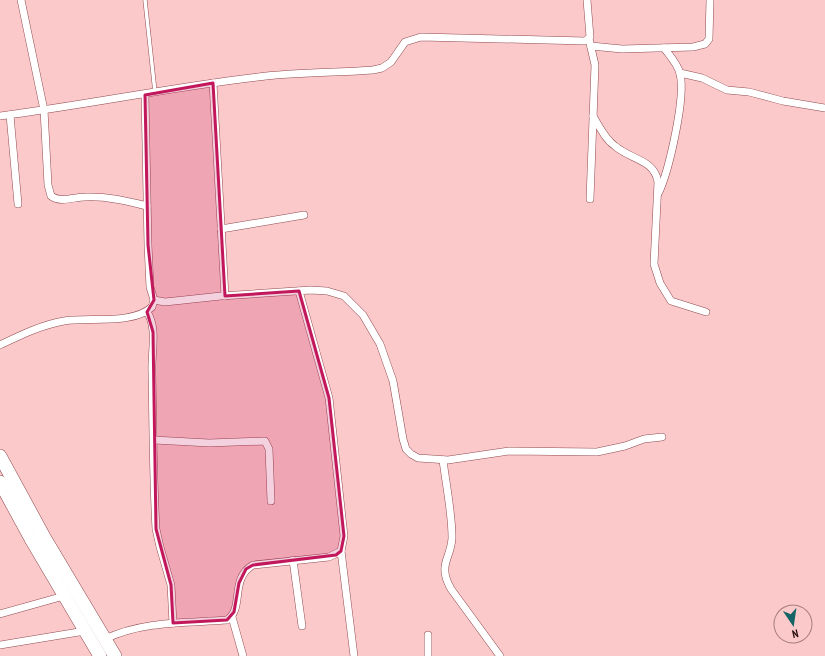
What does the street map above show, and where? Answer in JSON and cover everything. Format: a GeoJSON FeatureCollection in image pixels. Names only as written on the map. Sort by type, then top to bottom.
{"type":"FeatureCollection","features":[{"type":"Feature","properties":{"kind":"highway"},"geometry":{"type":"LineString","coordinates":[[0,456],[44,537],[115,656]]}},
{"type":"Feature","properties":{"kind":"highway"},"geometry":{"type":"LineString","coordinates":[[0,482],[64,596],[100,656]]}},
{"type":"Feature","properties":{"kind":"street"},"geometry":{"type":"LineString","coordinates":[[20,0],[44,110],[48,185],[51,196],[60,200],[84,197],[110,198],[147,206]]}},
{"type":"Feature","properties":{"kind":"street"},"geometry":{"type":"LineString","coordinates":[[587,0],[590,42],[595,65],[590,199]]}},
{"type":"Feature","properties":{"kind":"street"},"geometry":{"type":"LineString","coordinates":[[0,116],[273,75],[373,70],[382,68],[391,62],[405,42],[421,37],[585,41],[622,49],[693,47],[705,44],[709,39],[710,0]]}},
{"type":"Feature","properties":{"kind":"street"},"geometry":{"type":"LineString","coordinates":[[656,196],[665,179],[681,96],[680,73],[676,63],[664,48]]}},
{"type":"Feature","properties":{"kind":"street"},"geometry":{"type":"LineString","coordinates":[[680,73],[702,78],[727,90],[749,92],[783,101],[825,108]]}},
{"type":"Feature","properties":{"kind":"street"},"geometry":{"type":"LineString","coordinates":[[213,83],[225,296]]}},
{"type":"Feature","properties":{"kind":"street"},"geometry":{"type":"LineString","coordinates":[[0,345],[49,324],[77,319],[129,317],[147,312],[152,307],[154,300],[150,287],[145,95]]}},
{"type":"Feature","properties":{"kind":"street"},"geometry":{"type":"LineString","coordinates":[[10,115],[18,204]]}},
{"type":"Feature","properties":{"kind":"street"},"geometry":{"type":"LineString","coordinates":[[593,116],[613,145],[626,155],[651,166],[656,172],[654,260],[658,279],[671,302],[706,312]]}},
{"type":"Feature","properties":{"kind":"street"},"geometry":{"type":"LineString","coordinates":[[221,229],[304,215]]}},
{"type":"Feature","properties":{"kind":"street"},"geometry":{"type":"LineString","coordinates":[[154,300],[165,302],[225,296],[319,290],[337,293],[344,296],[363,315],[375,332],[390,369],[400,429],[406,448],[411,454],[418,458],[443,460],[509,451],[597,452],[625,446],[644,439],[662,437]]}},
{"type":"Feature","properties":{"kind":"street"},"geometry":{"type":"LineString","coordinates":[[299,291],[329,398],[344,536],[341,551],[354,656]]}},
{"type":"Feature","properties":{"kind":"street"},"geometry":{"type":"LineString","coordinates":[[147,312],[150,317],[153,332],[156,529],[171,585],[173,623]]}},
{"type":"Feature","properties":{"kind":"street"},"geometry":{"type":"LineString","coordinates":[[154,440],[209,443],[265,441],[270,449],[271,501]]}},
{"type":"Feature","properties":{"kind":"street"},"geometry":{"type":"LineString","coordinates":[[443,460],[452,537],[445,563],[445,576],[451,588],[500,656]]}},
{"type":"Feature","properties":{"kind":"street"},"geometry":{"type":"LineString","coordinates":[[243,656],[232,617],[239,583],[246,569],[253,565],[293,560],[329,558],[341,551]]}},
{"type":"Feature","properties":{"kind":"street"},"geometry":{"type":"LineString","coordinates":[[293,560],[302,626]]}},
{"type":"Feature","properties":{"kind":"street"},"geometry":{"type":"LineString","coordinates":[[0,614],[64,596]]}},
{"type":"Feature","properties":{"kind":"street"},"geometry":{"type":"LineString","coordinates":[[105,639],[130,629],[173,623],[226,620],[232,617]]}},
{"type":"Feature","properties":{"kind":"street"},"geometry":{"type":"LineString","coordinates":[[0,645],[85,631]]}},
{"type":"Feature","properties":{"kind":"street"},"geometry":{"type":"LineString","coordinates":[[428,635],[428,656]]}},
{"type":"Feature","properties":{"kind":"lane"},"geometry":{"type":"LineString","coordinates":[[145,0],[155,93]]}},
{"type":"Feature","properties":{"kind":"highlighted area"},"geometry":{"type":"Polygon","coordinates":[[[213,83],[225,296],[299,291],[329,398],[344,536],[341,551],[336,555],[253,565],[246,569],[239,583],[234,612],[227,620],[173,623],[171,585],[156,529],[153,332],[147,312],[154,300],[148,245],[145,95],[213,83]]]}}]}
